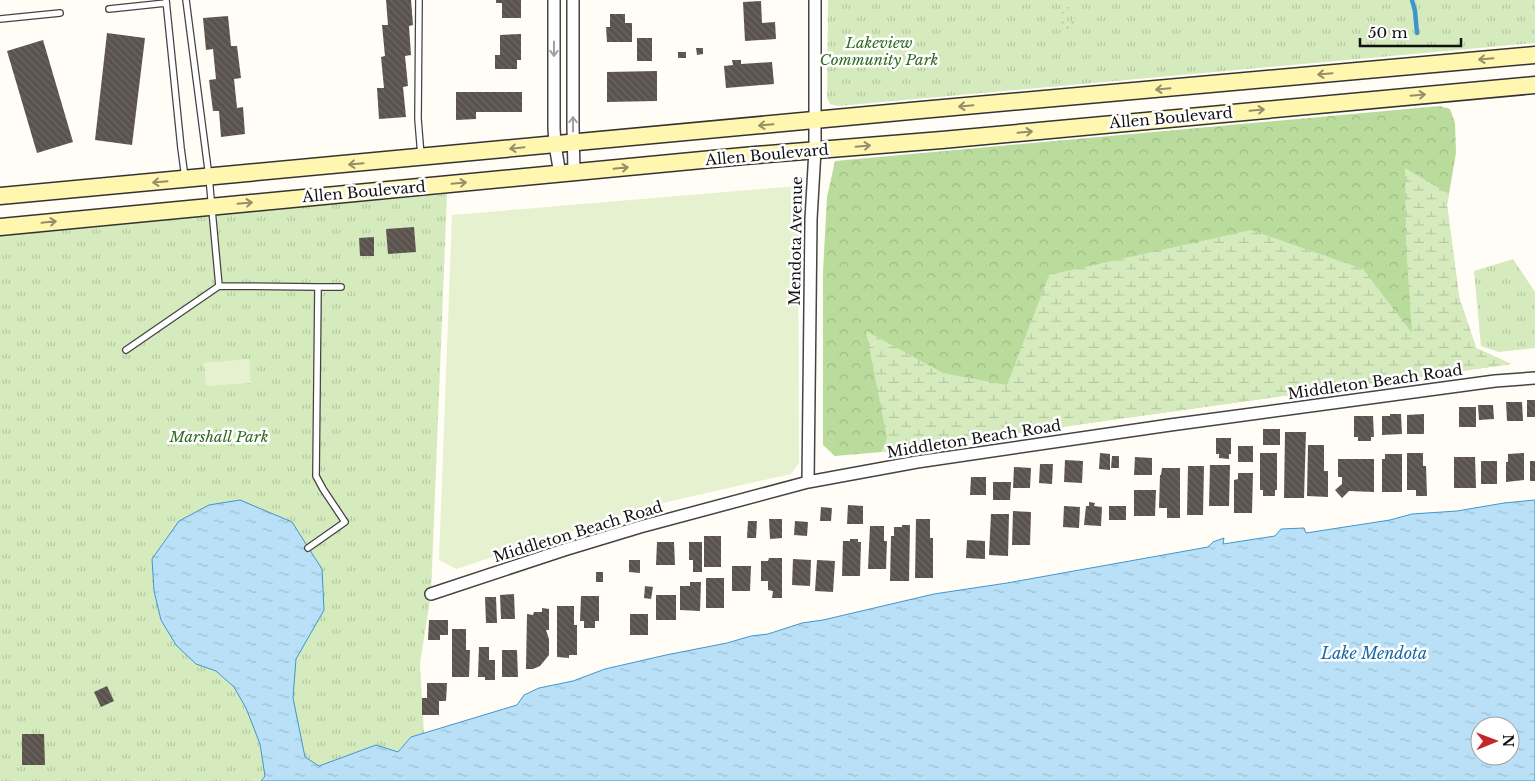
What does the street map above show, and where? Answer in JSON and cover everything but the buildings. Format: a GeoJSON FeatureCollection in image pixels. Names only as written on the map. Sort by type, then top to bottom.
{"type":"FeatureCollection","features":[{"type":"Feature","properties":{"kind":"main road","name":"Allen Boulevard"},"geometry":{"type":"LineString","coordinates":[[0,196],[1535,55]]}},
{"type":"Feature","properties":{"kind":"main road","name":"Allen Boulevard"},"geometry":{"type":"LineString","coordinates":[[0,227],[815,150],[1535,85]]}},
{"type":"Feature","properties":{"kind":"street"},"geometry":{"type":"LineString","coordinates":[[554,0],[555,145],[567,174]]}},
{"type":"Feature","properties":{"kind":"street"},"geometry":{"type":"LineString","coordinates":[[567,174],[573,144],[573,0]]}},
{"type":"Feature","properties":{"kind":"street","name":"Mendota Avenue"},"geometry":{"type":"LineString","coordinates":[[808,482],[810,219],[815,150],[815,0]]}},
{"type":"Feature","properties":{"kind":"street","name":"Middleton Beach Road"},"geometry":{"type":"LineString","coordinates":[[431,594],[640,527],[808,482],[917,462],[1160,426],[1535,378]]}},
{"type":"Feature","properties":{"kind":"lane"},"geometry":{"type":"LineString","coordinates":[[186,0],[209,178],[219,286]]}},
{"type":"Feature","properties":{"kind":"lane"},"geometry":{"type":"LineString","coordinates":[[419,0],[418,118],[421,158]]}},
{"type":"Feature","properties":{"kind":"lane"},"geometry":{"type":"LineString","coordinates":[[109,9],[166,2],[180,148],[185,180]]}},
{"type":"Feature","properties":{"kind":"lane"},"geometry":{"type":"LineString","coordinates":[[0,19],[60,13]]}},
{"type":"Feature","properties":{"kind":"lane"},"geometry":{"type":"LineString","coordinates":[[126,350],[219,286],[341,288]]}},
{"type":"Feature","properties":{"kind":"lane"},"geometry":{"type":"LineString","coordinates":[[308,548],[345,522],[323,490],[316,476],[318,287]]}},
{"type":"Feature","properties":{"kind":"green space","name":"Lakeview Community Park"},"geometry":{"type":"Polygon","coordinates":[[[828,0],[1535,0],[1535,43],[838,106],[830,104],[827,98],[828,0]]]}},
{"type":"Feature","properties":{"kind":"green space"},"geometry":{"type":"Polygon","coordinates":[[[1073,4],[1074,11],[1067,10],[1065,16],[1066,20],[1069,21],[1075,18],[1076,23],[1073,29],[1065,30],[1059,23],[1061,16],[1064,9],[1073,4]]]}},
{"type":"Feature","properties":{"kind":"green space"},"geometry":{"type":"Polygon","coordinates":[[[1440,106],[1450,109],[1455,123],[1456,153],[1447,205],[1459,297],[1476,348],[1511,364],[881,452],[835,456],[823,445],[823,272],[827,197],[835,161],[1440,106]]]}},
{"type":"Feature","properties":{"kind":"green space"},"geometry":{"type":"Polygon","coordinates":[[[1405,168],[1449,194],[1447,205],[1459,297],[1476,348],[1511,364],[881,452],[887,438],[866,331],[943,373],[1007,385],[1049,275],[1251,230],[1363,269],[1412,333],[1406,245],[1405,168]]]}},
{"type":"Feature","properties":{"kind":"green space"},"geometry":{"type":"Polygon","coordinates":[[[798,186],[799,463],[791,474],[649,506],[456,569],[439,560],[452,215],[798,186]]]}},
{"type":"Feature","properties":{"kind":"green space","name":"Marshall Park"},"geometry":{"type":"Polygon","coordinates":[[[447,194],[431,594],[420,663],[424,733],[411,737],[398,752],[376,745],[313,769],[265,776],[261,781],[0,781],[0,234],[447,194]]]}},
{"type":"Feature","properties":{"kind":"green space"},"geometry":{"type":"Polygon","coordinates":[[[1513,259],[1535,292],[1535,348],[1499,352],[1481,346],[1474,271],[1513,259]]]}},
{"type":"Feature","properties":{"kind":"green space"},"geometry":{"type":"Polygon","coordinates":[[[249,359],[251,383],[206,386],[204,363],[249,359]]]}},
{"type":"Feature","properties":{"kind":"water","name":"Lake Mendota"},"geometry":{"type":"Polygon","coordinates":[[[240,500],[292,522],[322,569],[324,610],[296,659],[293,698],[305,757],[319,766],[376,745],[398,752],[411,737],[517,705],[524,695],[539,688],[573,681],[605,669],[727,643],[751,636],[768,634],[802,623],[823,620],[934,594],[1208,547],[1213,542],[1224,538],[1223,544],[1275,536],[1281,529],[1304,528],[1306,533],[1390,520],[1412,514],[1457,511],[1535,500],[1535,781],[261,781],[265,776],[260,744],[246,708],[234,687],[216,671],[196,664],[176,645],[161,620],[154,591],[152,559],[179,521],[209,505],[240,500]]]}},
{"type":"Feature","properties":{"kind":"waterway"},"geometry":{"type":"LineString","coordinates":[[1412,0],[1417,33]]}}]}
